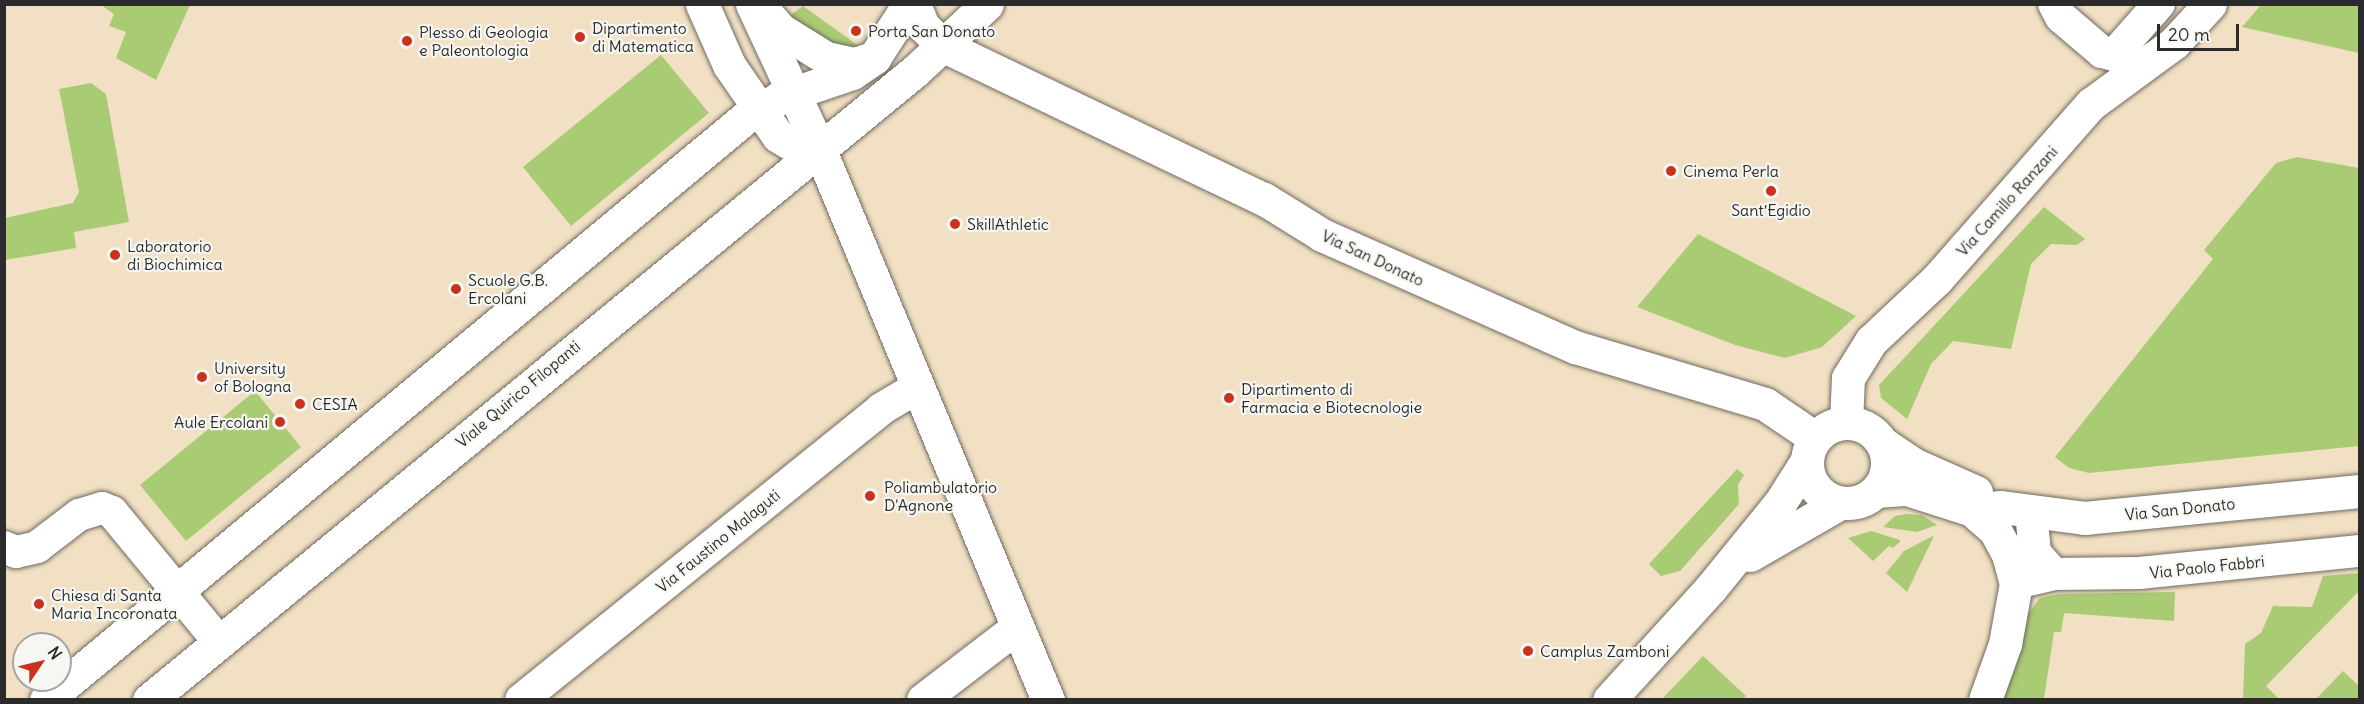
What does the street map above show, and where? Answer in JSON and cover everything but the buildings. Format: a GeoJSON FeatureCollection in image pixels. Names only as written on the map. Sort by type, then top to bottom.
{"type":"FeatureCollection","features":[{"type":"Feature","properties":{"kind":"main road"},"geometry":{"type":"LineString","coordinates":[[702,4],[722,54],[778,136],[789,144],[819,148]]}},
{"type":"Feature","properties":{"kind":"main road"},"geometry":{"type":"LineString","coordinates":[[752,4],[819,148],[1048,699]]}},
{"type":"Feature","properties":{"kind":"main road"},"geometry":{"type":"LineString","coordinates":[[759,4],[782,30],[826,58],[854,64],[874,58]]}},
{"type":"Feature","properties":{"kind":"main road"},"geometry":{"type":"LineString","coordinates":[[46,699],[758,109],[792,93],[835,80],[874,58],[909,4]]}},
{"type":"Feature","properties":{"kind":"main road","name":"Via San Donato"},"geometry":{"type":"LineString","coordinates":[[914,4],[923,26],[944,46],[1264,199],[1322,235],[1575,347],[1765,404],[1811,450]]}},
{"type":"Feature","properties":{"kind":"main road","name":"Viale Quirico Filopanti"},"geometry":{"type":"LineString","coordinates":[[149,699],[944,46],[987,4]]}},
{"type":"Feature","properties":{"kind":"main road","name":"Via Camillo Ranzani"},"geometry":{"type":"LineString","coordinates":[[1846,423],[1848,378],[1871,341],[1937,279],[2091,104],[2174,43],[2210,4]]}},
{"type":"Feature","properties":{"kind":"main road"},"geometry":{"type":"LineString","coordinates":[[1609,699],[1710,589],[1780,502],[1823,430],[1846,423],[1867,428],[1882,443],[1887,464],[1876,491],[1856,502],[1840,503],[1778,536],[1710,589]]}},
{"type":"Feature","properties":{"kind":"main road","name":"Via San Donato"},"geometry":{"type":"LineString","coordinates":[[1882,443],[1913,464],[1968,488],[2001,510]]}},
{"type":"Feature","properties":{"kind":"main road"},"geometry":{"type":"LineString","coordinates":[[1811,450],[1810,479],[1819,492],[1840,503]]}},
{"type":"Feature","properties":{"kind":"main road","name":"Via San Donato"},"geometry":{"type":"LineString","coordinates":[[1876,491],[1907,489],[2001,510],[2066,518],[2108,516],[2360,491]]}},
{"type":"Feature","properties":{"kind":"main road"},"geometry":{"type":"LineString","coordinates":[[1985,699],[2005,644],[2016,583],[2008,554],[1995,530],[2001,510]]}},
{"type":"Feature","properties":{"kind":"street"},"geometry":{"type":"LineString","coordinates":[[2054,4],[2061,17],[2102,52],[2114,55],[2160,4]]}},
{"type":"Feature","properties":{"kind":"street","name":"Via Faustino Malaguti"},"geometry":{"type":"LineString","coordinates":[[522,699],[881,409],[918,387]]}},
{"type":"Feature","properties":{"kind":"street"},"geometry":{"type":"LineString","coordinates":[[4,548],[16,552],[37,547],[79,514],[102,508],[112,512],[219,642]]}},
{"type":"Feature","properties":{"kind":"street"},"geometry":{"type":"LineString","coordinates":[[2001,510],[2054,574]]}},
{"type":"Feature","properties":{"kind":"street","name":"Via Paolo Fabbri"},"geometry":{"type":"LineString","coordinates":[[2016,583],[2054,574],[2139,573],[2360,551]]}},
{"type":"Feature","properties":{"kind":"street"},"geometry":{"type":"LineString","coordinates":[[923,699],[1018,627]]}},
{"type":"Feature","properties":{"kind":"green space"},"geometry":{"type":"Polygon","coordinates":[[[101,5],[190,5],[156,80],[116,58],[126,32],[109,26],[114,14],[101,5]]]}},
{"type":"Feature","properties":{"kind":"green space"},"geometry":{"type":"Polygon","coordinates":[[[2261,5],[2359,5],[2359,53],[2242,27],[2261,5]]]}},
{"type":"Feature","properties":{"kind":"green space"},"geometry":{"type":"Polygon","coordinates":[[[803,6],[863,49],[834,46],[788,17],[803,6]]]}},
{"type":"Feature","properties":{"kind":"green space"},"geometry":{"type":"Polygon","coordinates":[[[661,55],[709,113],[571,226],[523,167],[661,55]]]}},
{"type":"Feature","properties":{"kind":"green space"},"geometry":{"type":"Polygon","coordinates":[[[91,83],[106,94],[129,222],[74,232],[76,248],[5,260],[5,218],[73,203],[79,192],[59,89],[91,83]]]}},
{"type":"Feature","properties":{"kind":"green space"},"geometry":{"type":"Polygon","coordinates":[[[2297,157],[2359,168],[2359,446],[2089,473],[2069,468],[2055,457],[2213,259],[2204,250],[2276,163],[2297,157]]]}},
{"type":"Feature","properties":{"kind":"green space"},"geometry":{"type":"Polygon","coordinates":[[[2044,207],[2085,239],[2077,245],[2051,244],[2031,264],[2011,349],[1953,341],[1931,364],[1907,419],[1881,398],[1879,385],[2044,207]]]}},
{"type":"Feature","properties":{"kind":"green space"},"geometry":{"type":"Polygon","coordinates":[[[1698,234],[1856,316],[1822,347],[1785,358],[1735,345],[1637,307],[1698,234]]]}},
{"type":"Feature","properties":{"kind":"green space"},"geometry":{"type":"Polygon","coordinates":[[[255,391],[301,447],[186,541],[140,485],[255,391]]]}},
{"type":"Feature","properties":{"kind":"green space"},"geometry":{"type":"Polygon","coordinates":[[[1737,469],[1744,475],[1738,485],[1739,504],[1680,571],[1661,576],[1649,564],[1737,469]]]}},
{"type":"Feature","properties":{"kind":"green space"},"geometry":{"type":"Polygon","coordinates":[[[1922,515],[1937,525],[1917,532],[1883,527],[1895,516],[1922,515]]]}},
{"type":"Feature","properties":{"kind":"green space"},"geometry":{"type":"Polygon","coordinates":[[[1871,531],[1900,540],[1900,542],[1893,548],[1889,546],[1873,561],[1848,538],[1871,531]]]}},
{"type":"Feature","properties":{"kind":"green space"},"geometry":{"type":"Polygon","coordinates":[[[1933,536],[1907,592],[1886,573],[1904,551],[1933,536]]]}},
{"type":"Feature","properties":{"kind":"green space"},"geometry":{"type":"Polygon","coordinates":[[[2359,573],[2359,591],[2266,686],[2279,699],[2243,699],[2245,644],[2261,633],[2273,606],[2312,607],[2323,576],[2359,573]]]}},
{"type":"Feature","properties":{"kind":"green space"},"geometry":{"type":"Polygon","coordinates":[[[2175,592],[2174,621],[2064,613],[2061,632],[2054,632],[2044,699],[2003,700],[2028,614],[2040,598],[2059,594],[2175,592]]]}},
{"type":"Feature","properties":{"kind":"green space"},"geometry":{"type":"Polygon","coordinates":[[[1703,656],[1746,696],[1742,700],[1662,699],[1703,656]]]}},
{"type":"Feature","properties":{"kind":"green space"},"geometry":{"type":"Polygon","coordinates":[[[2343,671],[2359,686],[2359,699],[2316,699],[2343,671]]]}},
{"type":"Feature","properties":{"kind":"place","name":"Porta San Donato"},"geometry":{"type":"Point","coordinates":[856,31]}},
{"type":"Feature","properties":{"kind":"place","name":"Dipartimento di Matematica"},"geometry":{"type":"Point","coordinates":[580,37]}},
{"type":"Feature","properties":{"kind":"place","name":"Plesso di Geologia e Paleontologia"},"geometry":{"type":"Point","coordinates":[407,41]}},
{"type":"Feature","properties":{"kind":"place","name":"Cinema Perla"},"geometry":{"type":"Point","coordinates":[1671,171]}},
{"type":"Feature","properties":{"kind":"place","name":"Sant’Egidio"},"geometry":{"type":"Point","coordinates":[1771,191]}},
{"type":"Feature","properties":{"kind":"place","name":"SkillAthletic"},"geometry":{"type":"Point","coordinates":[955,224]}},
{"type":"Feature","properties":{"kind":"place","name":"Laboratorio di Biochimica"},"geometry":{"type":"Point","coordinates":[115,255]}},
{"type":"Feature","properties":{"kind":"place","name":"Scuole G.B. Ercolani"},"geometry":{"type":"Point","coordinates":[456,289]}},
{"type":"Feature","properties":{"kind":"place","name":"University of Bologna"},"geometry":{"type":"Point","coordinates":[202,377]}},
{"type":"Feature","properties":{"kind":"place","name":"Dipartimento di Farmacia e Biotecnologie"},"geometry":{"type":"Point","coordinates":[1229,398]}},
{"type":"Feature","properties":{"kind":"place","name":"CESIA"},"geometry":{"type":"Point","coordinates":[300,404]}},
{"type":"Feature","properties":{"kind":"place","name":"Aule Ercolani"},"geometry":{"type":"Point","coordinates":[280,422]}},
{"type":"Feature","properties":{"kind":"place","name":"Poliambulatorio D'Agnone"},"geometry":{"type":"Point","coordinates":[870,496]}},
{"type":"Feature","properties":{"kind":"place","name":"Chiesa di Santa Maria Incoronata"},"geometry":{"type":"Point","coordinates":[39,604]}},
{"type":"Feature","properties":{"kind":"place","name":"Camplus Zamboni"},"geometry":{"type":"Point","coordinates":[1528,651]}}]}
